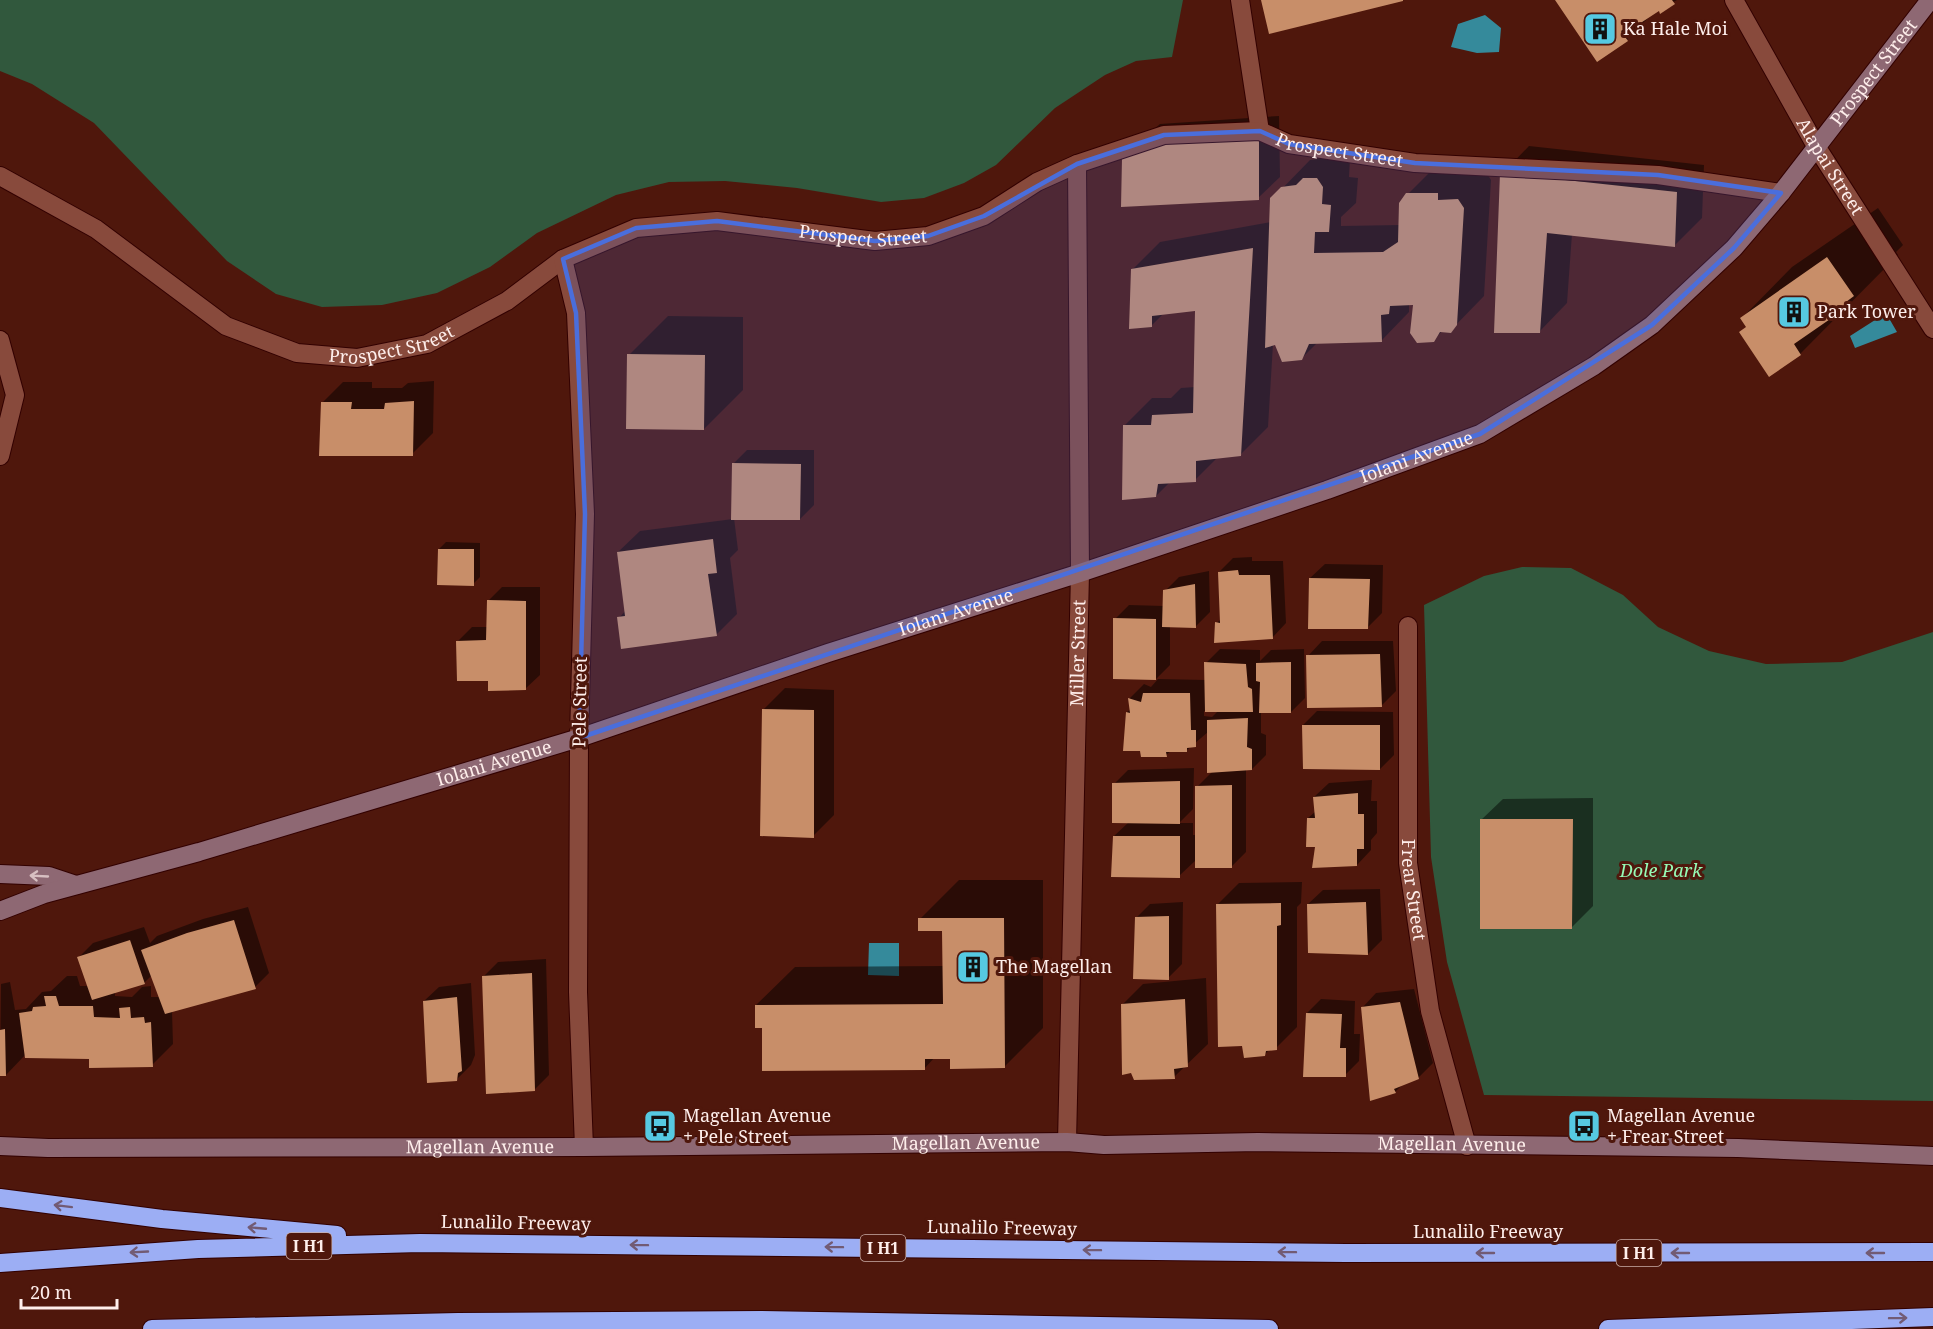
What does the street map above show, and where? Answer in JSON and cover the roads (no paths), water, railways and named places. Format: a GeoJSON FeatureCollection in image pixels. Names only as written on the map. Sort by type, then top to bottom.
{"type":"FeatureCollection","features":[{"type":"Feature","properties":{"kind":"highway"},"geometry":{"type":"LineString","coordinates":[[0,1198],[162,1219],[420,1243]]}},
{"type":"Feature","properties":{"kind":"highway","name":"Lunalilo Freeway"},"geometry":{"type":"LineString","coordinates":[[0,1263],[198,1249],[420,1243],[1346,1253],[1933,1252]]}},
{"type":"Feature","properties":{"kind":"highway"},"geometry":{"type":"LineString","coordinates":[[1608,1329],[1933,1317]]}},
{"type":"Feature","properties":{"kind":"highway"},"geometry":{"type":"LineString","coordinates":[[152,1329],[458,1322],[749,1320],[1269,1329]]}},
{"type":"Feature","properties":{"kind":"main road","name":"Prospect Street"},"geometry":{"type":"LineString","coordinates":[[1816,146],[1930,0]]}},
{"type":"Feature","properties":{"kind":"main road","name":"Iolani Avenue"},"geometry":{"type":"LineString","coordinates":[[0,911],[44,894],[199,852],[579,738],[828,653],[1080,573],[1327,490],[1480,434],[1594,366],[1652,325],[1734,248],[1781,193],[1816,146]]}},
{"type":"Feature","properties":{"kind":"main road"},"geometry":{"type":"LineString","coordinates":[[0,874],[49,876],[76,885]]}},
{"type":"Feature","properties":{"kind":"main road","name":"Magellan Avenue"},"geometry":{"type":"LineString","coordinates":[[0,1146],[48,1148],[584,1147],[1068,1142],[1104,1145],[1258,1142],[1738,1148],[1933,1156]]}},
{"type":"Feature","properties":{"kind":"street"},"geometry":{"type":"LineString","coordinates":[[1240,0],[1260,131]]}},
{"type":"Feature","properties":{"kind":"street","name":"Alapai Street"},"geometry":{"type":"LineString","coordinates":[[1734,0],[1816,146],[1933,329]]}},
{"type":"Feature","properties":{"kind":"street","name":"Prospect Street"},"geometry":{"type":"LineString","coordinates":[[0,176],[96,229],[226,326],[308,354],[357,358],[427,344],[507,301],[563,259],[636,228],[717,221],[875,241],[928,236],[984,216],[1037,182],[1077,164],[1164,135],[1260,131],[1289,144],[1414,163],[1658,175],[1781,193]]}},
{"type":"Feature","properties":{"kind":"street","name":"Miller Street"},"geometry":{"type":"LineString","coordinates":[[1068,1142],[1080,573],[1077,164]]}},
{"type":"Feature","properties":{"kind":"street","name":"Pele Street"},"geometry":{"type":"LineString","coordinates":[[563,259],[576,314],[585,514],[579,738],[578,992],[584,1147]]}},
{"type":"Feature","properties":{"kind":"street"},"geometry":{"type":"LineString","coordinates":[[0,340],[15,395],[0,456]]}},
{"type":"Feature","properties":{"kind":"street","name":"Frear Street"},"geometry":{"type":"LineString","coordinates":[[1408,626],[1408,863],[1430,1011],[1467,1146]]}},
{"type":"Feature","properties":{"kind":"water"},"geometry":{"type":"Polygon","coordinates":[[[1485,15],[1501,28],[1499,52],[1477,53],[1451,47],[1458,24],[1485,15]]]}},
{"type":"Feature","properties":{"kind":"water"},"geometry":{"type":"Polygon","coordinates":[[[1886,313],[1897,332],[1855,348],[1850,336],[1886,313]]]}},
{"type":"Feature","properties":{"kind":"water"},"geometry":{"type":"Polygon","coordinates":[[[869,943],[899,943],[899,976],[868,975],[869,943]]]}},
{"type":"Feature","properties":{"kind":"place","name":"Ka Hale Moi"},"geometry":{"type":"Point","coordinates":[1600,29]}},
{"type":"Feature","properties":{"kind":"place","name":"Park Tower"},"geometry":{"type":"Point","coordinates":[1794,312]}},
{"type":"Feature","properties":{"kind":"place","name":"The Magellan"},"geometry":{"type":"Point","coordinates":[973,967]}},
{"type":"Feature","properties":{"kind":"place","name":"Magellan Avenue + Pele Street"},"geometry":{"type":"Point","coordinates":[660,1126]}},
{"type":"Feature","properties":{"kind":"place","name":"Magellan Avenue + Frear Street"},"geometry":{"type":"Point","coordinates":[1584,1126]}},
{"type":"Feature","properties":{"kind":"park label","name":"Dole Park"},"geometry":{"type":"Point","coordinates":[1661,871]}}]}
